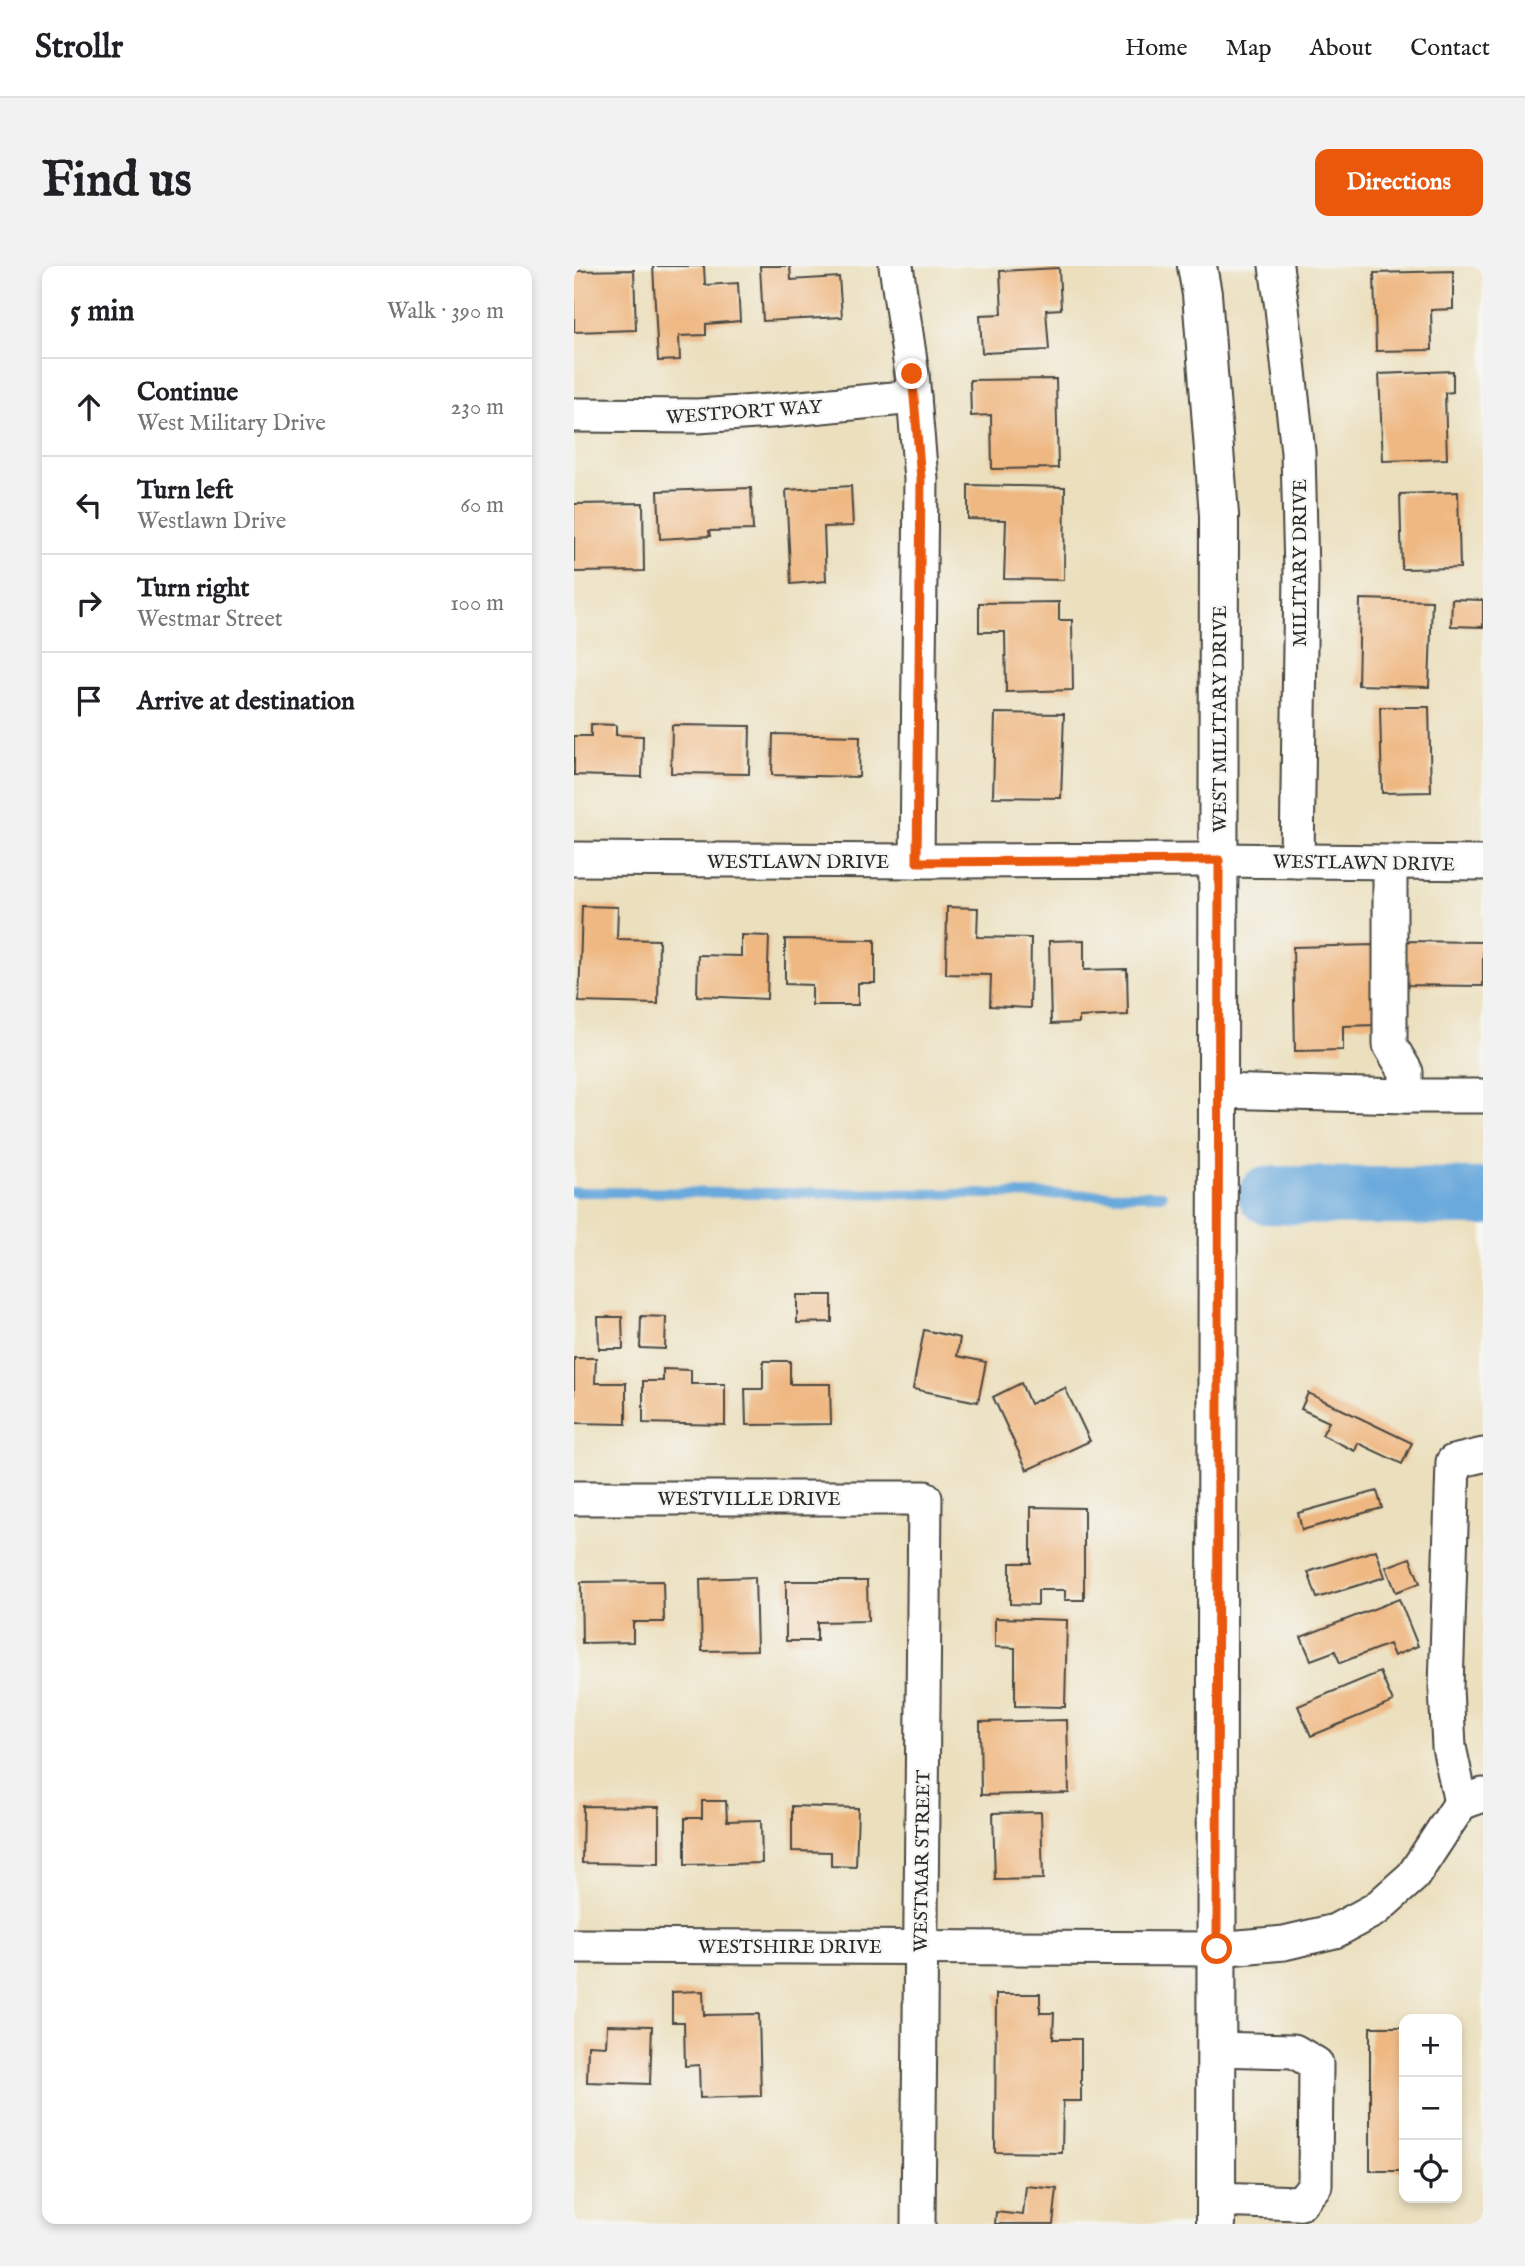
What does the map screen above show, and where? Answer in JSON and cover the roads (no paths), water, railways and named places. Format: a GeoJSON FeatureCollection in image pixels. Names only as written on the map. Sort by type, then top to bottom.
{"type":"FeatureCollection","features":[{"type":"Feature","properties":{"kind":"main road","name":"WEST MILITARY DRIVE"},"geometry":{"type":"LineString","coordinates":[[1197,266],[1202,295],[1219,515],[1216,2212]]}},
{"type":"Feature","properties":{"kind":"street"},"geometry":{"type":"LineString","coordinates":[[896,266],[914,397],[921,479],[917,862]]}},
{"type":"Feature","properties":{"kind":"street","name":"MILITARY DRIVE"},"geometry":{"type":"LineString","coordinates":[[1276,266],[1298,452],[1301,573],[1297,862]]}},
{"type":"Feature","properties":{"kind":"street","name":"WESTPORT WAY"},"geometry":{"type":"LineString","coordinates":[[574,415],[698,416],[914,397]]}},
{"type":"Feature","properties":{"kind":"street","name":"WESTLAWN DRIVE"},"geometry":{"type":"LineString","coordinates":[[574,859],[1483,863]]}},
{"type":"Feature","properties":{"kind":"street"},"geometry":{"type":"LineString","coordinates":[[1390,863],[1390,1045],[1406,1072],[1406,1097]]}},
{"type":"Feature","properties":{"kind":"street"},"geometry":{"type":"LineString","coordinates":[[1219,1091],[1483,1097]]}},
{"type":"Feature","properties":{"kind":"street"},"geometry":{"type":"LineString","coordinates":[[1472,1799],[1449,1746],[1446,1688],[1453,1462],[1483,1455]]}},
{"type":"Feature","properties":{"kind":"street","name":"WESTVILLE DRIVE"},"geometry":{"type":"LineString","coordinates":[[574,1497],[925,1498]]}},
{"type":"Feature","properties":{"kind":"street","name":"WESTMAR STREET"},"geometry":{"type":"LineString","coordinates":[[918,2224],[925,1498]]}},
{"type":"Feature","properties":{"kind":"street","name":"WESTSHIRE DRIVE"},"geometry":{"type":"LineString","coordinates":[[574,1946],[1217,1949],[1284,1944],[1335,1931],[1376,1909],[1413,1876],[1472,1799]]}},
{"type":"Feature","properties":{"kind":"street"},"geometry":{"type":"LineString","coordinates":[[1216,2049],[1294,2052],[1316,2064],[1315,2185],[1304,2214],[1216,2212]]}},
{"type":"Feature","properties":{"kind":"waterway"},"geometry":{"type":"LineString","coordinates":[[574,1192],[1162,1195]]}},
{"type":"Feature","properties":{"kind":"waterway"},"geometry":{"type":"LineString","coordinates":[[1267,1195],[1483,1197]]}}]}
